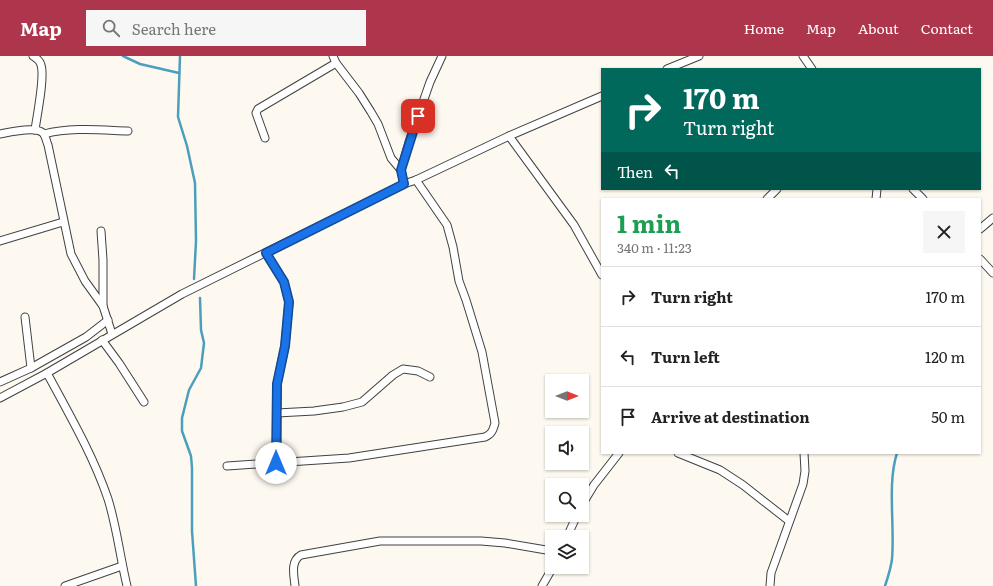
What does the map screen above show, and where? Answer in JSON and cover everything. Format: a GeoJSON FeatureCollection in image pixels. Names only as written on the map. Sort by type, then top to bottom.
{"type":"FeatureCollection","features":[{"type":"Feature","properties":{"kind":"street"},"geometry":{"type":"LineString","coordinates":[[33,56],[40,61],[42,66],[42,80],[35,130]]}},
{"type":"Feature","properties":{"kind":"street"},"geometry":{"type":"LineString","coordinates":[[333,56],[336,63],[359,93],[378,124],[391,158],[401,170],[404,184]]}},
{"type":"Feature","properties":{"kind":"street"},"geometry":{"type":"LineString","coordinates":[[401,170],[430,82],[442,56]]}},
{"type":"Feature","properties":{"kind":"street"},"geometry":{"type":"LineString","coordinates":[[669,68],[699,56]]}},
{"type":"Feature","properties":{"kind":"street"},"geometry":{"type":"LineString","coordinates":[[803,56],[811,68]]}},
{"type":"Feature","properties":{"kind":"street"},"geometry":{"type":"LineString","coordinates":[[265,138],[257,119],[256,113],[258,109],[336,63]]}},
{"type":"Feature","properties":{"kind":"street"},"geometry":{"type":"LineString","coordinates":[[0,398],[182,294],[404,184],[416,180],[509,136],[601,96]]}},
{"type":"Feature","properties":{"kind":"street"},"geometry":{"type":"LineString","coordinates":[[0,134],[23,130],[39,130],[44,134],[48,145],[63,222],[71,254],[78,269],[103,306],[112,334]]}},
{"type":"Feature","properties":{"kind":"street"},"geometry":{"type":"LineString","coordinates":[[44,134],[59,131],[81,130],[128,131]]}},
{"type":"Feature","properties":{"kind":"street"},"geometry":{"type":"LineString","coordinates":[[509,136],[574,225],[601,273]]}},
{"type":"Feature","properties":{"kind":"street"},"geometry":{"type":"LineString","coordinates":[[227,466],[349,458],[485,437],[493,430],[494,423],[492,404],[482,352],[459,282],[447,225],[416,180]]}},
{"type":"Feature","properties":{"kind":"street"},"geometry":{"type":"LineString","coordinates":[[768,198],[776,190]]}},
{"type":"Feature","properties":{"kind":"street"},"geometry":{"type":"LineString","coordinates":[[914,190],[922,198]]}},
{"type":"Feature","properties":{"kind":"street"},"geometry":{"type":"LineString","coordinates":[[981,228],[993,218]]}},
{"type":"Feature","properties":{"kind":"street"},"geometry":{"type":"LineString","coordinates":[[0,241],[63,222]]}},
{"type":"Feature","properties":{"kind":"street"},"geometry":{"type":"LineString","coordinates":[[101,231],[103,260],[103,306]]}},
{"type":"Feature","properties":{"kind":"street"},"geometry":{"type":"LineString","coordinates":[[266,253],[284,282],[289,302],[285,346],[277,384],[276,463]]}},
{"type":"Feature","properties":{"kind":"street"},"geometry":{"type":"LineString","coordinates":[[981,260],[993,273]]}},
{"type":"Feature","properties":{"kind":"street"},"geometry":{"type":"LineString","coordinates":[[26,317],[33,367],[44,374],[86,447],[108,499],[127,586]]}},
{"type":"Feature","properties":{"kind":"street"},"geometry":{"type":"LineString","coordinates":[[0,382],[33,367],[86,337],[108,320]]}},
{"type":"Feature","properties":{"kind":"street"},"geometry":{"type":"LineString","coordinates":[[102,340],[144,402]]}},
{"type":"Feature","properties":{"kind":"street"},"geometry":{"type":"LineString","coordinates":[[277,412],[321,410],[362,402],[393,375],[403,369],[418,371],[430,377]]}},
{"type":"Feature","properties":{"kind":"street"},"geometry":{"type":"LineString","coordinates":[[589,493],[618,454]]}},
{"type":"Feature","properties":{"kind":"street"},"geometry":{"type":"LineString","coordinates":[[680,454],[720,470],[743,484],[790,521]]}},
{"type":"Feature","properties":{"kind":"street"},"geometry":{"type":"LineString","coordinates":[[770,586],[771,573],[803,484],[806,471],[804,454]]}},
{"type":"Feature","properties":{"kind":"street"},"geometry":{"type":"LineString","coordinates":[[295,586],[294,564],[296,558],[301,555],[380,541],[441,540],[505,543],[545,550]]}},
{"type":"Feature","properties":{"kind":"street"},"geometry":{"type":"LineString","coordinates":[[65,586],[122,566]]}},
{"type":"Feature","properties":{"kind":"street"},"geometry":{"type":"LineString","coordinates":[[542,586],[549,574]]}},
{"type":"Feature","properties":{"kind":"waterway"},"geometry":{"type":"LineString","coordinates":[[123,56],[140,64],[179,73]]}},
{"type":"Feature","properties":{"kind":"waterway"},"geometry":{"type":"LineString","coordinates":[[180,56],[178,117],[187,146],[195,183],[196,241],[194,279]]}},
{"type":"Feature","properties":{"kind":"waterway"},"geometry":{"type":"LineString","coordinates":[[196,586],[192,531],[192,468],[191,456],[182,431],[182,418],[189,390],[201,368],[204,343],[201,330],[200,298]]}},
{"type":"Feature","properties":{"kind":"waterway"},"geometry":{"type":"LineString","coordinates":[[885,586],[892,559],[892,478],[897,454]]}},
{"type":"Feature","properties":{"kind":"route"},"geometry":{"type":"LineString","coordinates":[[276,463],[277,384],[288,326],[289,302],[284,282],[266,253],[404,184],[401,170],[418,116]]}}]}
